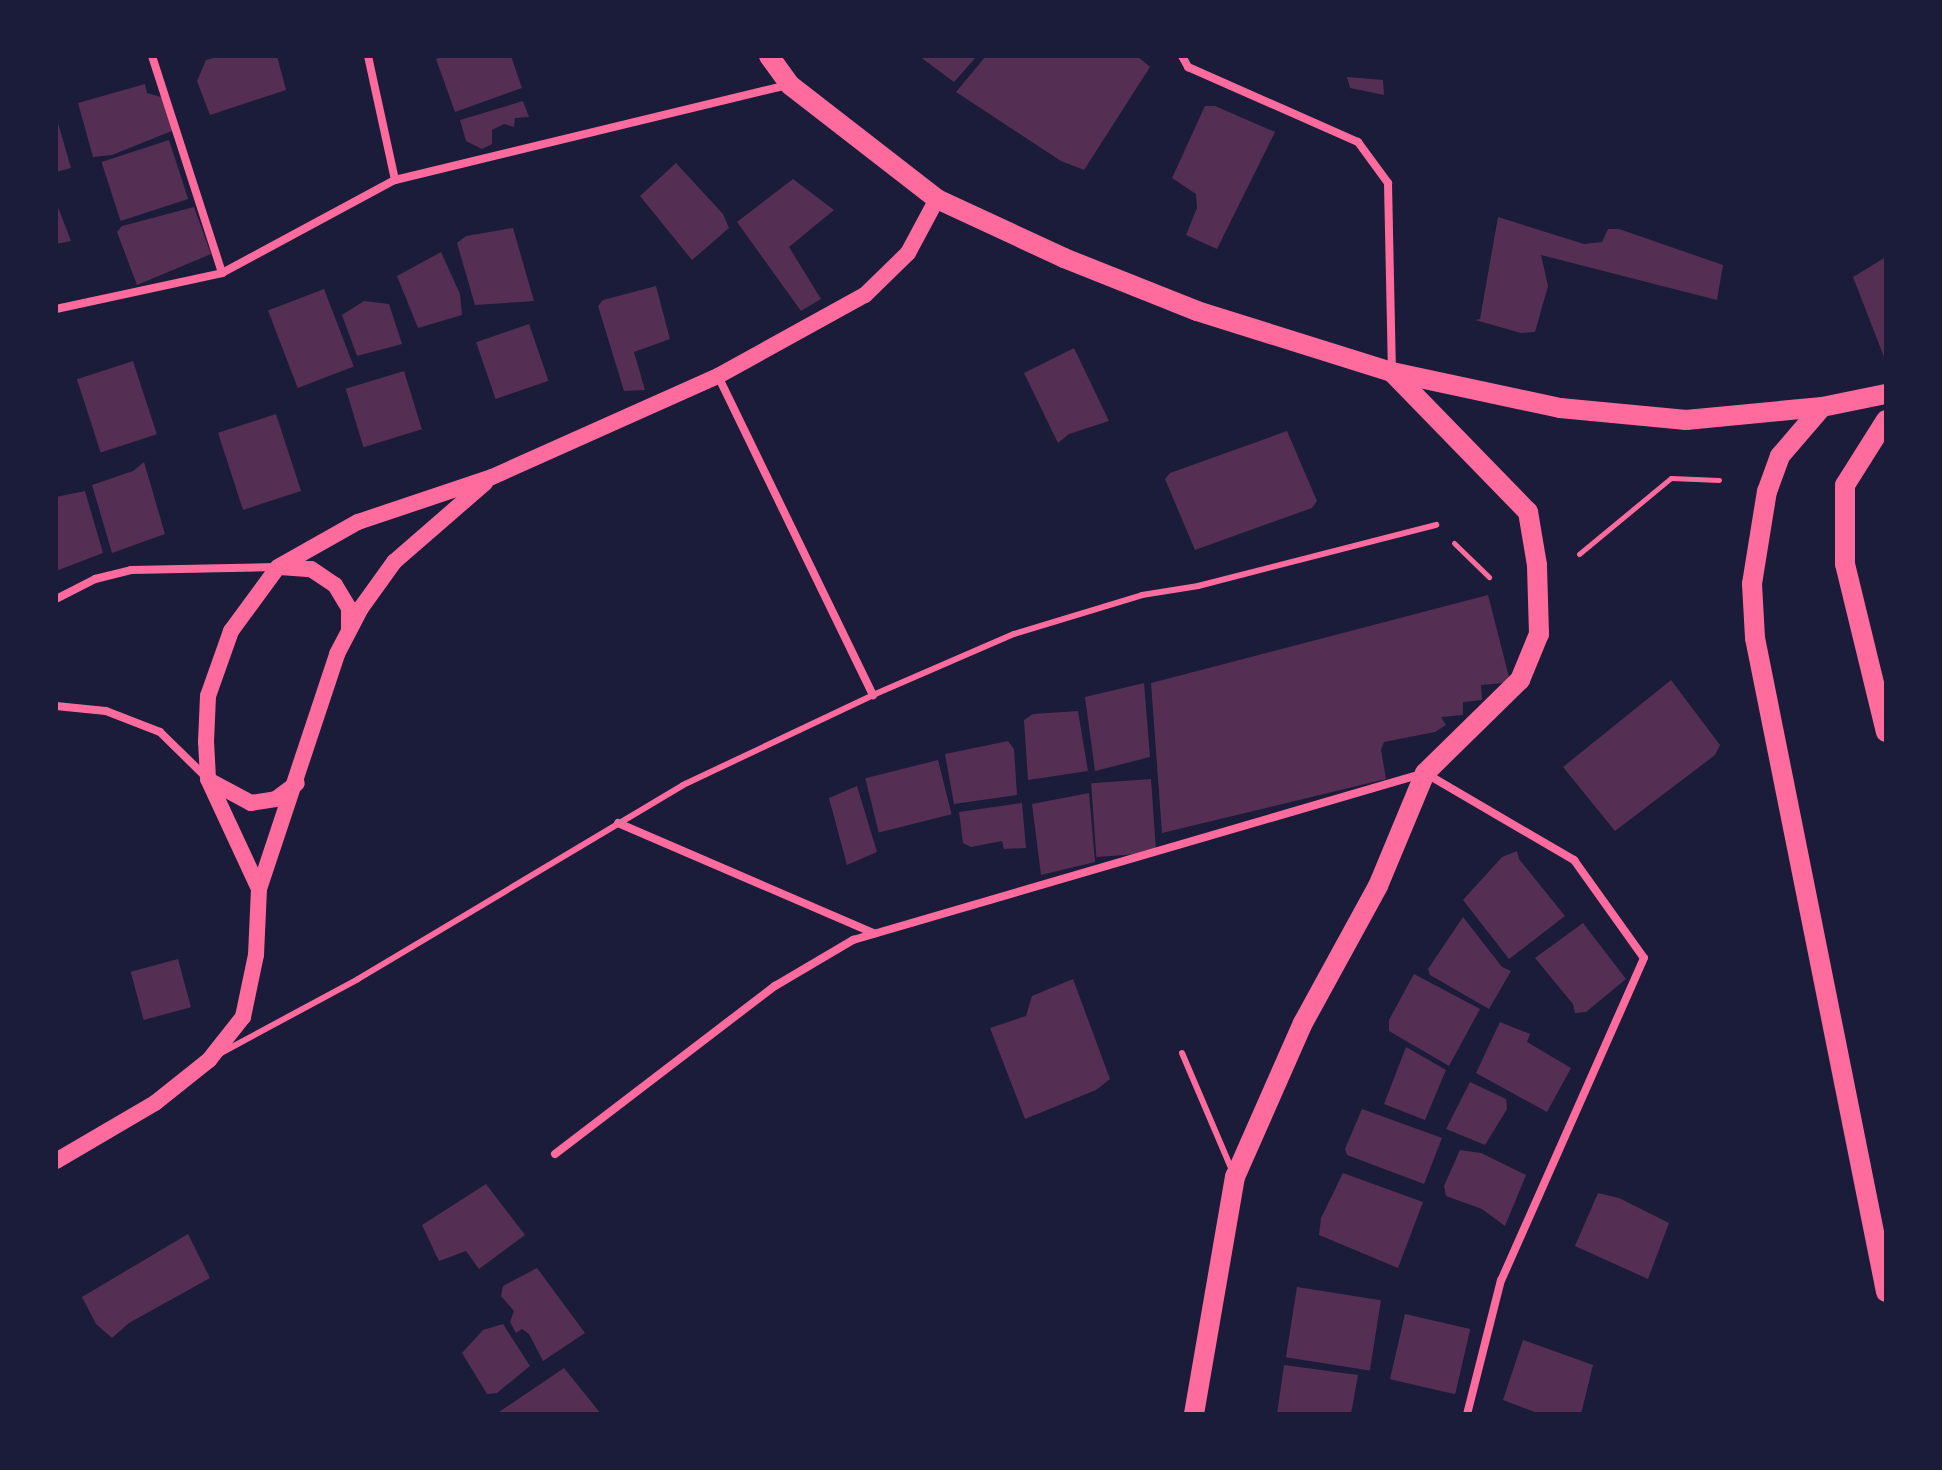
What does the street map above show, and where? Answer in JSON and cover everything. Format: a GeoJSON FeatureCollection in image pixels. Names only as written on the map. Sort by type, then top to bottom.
{"type":"FeatureCollection","features":[{"type":"Feature","properties":{"kind":"main road"},"geometry":{"type":"LineString","coordinates":[[769,56],[790,85],[937,199],[1064,258],[1197,311],[1392,372],[1560,408],[1686,420],[1822,407],[1886,394]]}},
{"type":"Feature","properties":{"kind":"main road"},"geometry":{"type":"LineString","coordinates":[[259,889],[208,779],[208,696],[231,631],[278,567],[358,522],[492,477],[718,376],[865,295],[908,253],[937,199]]}},
{"type":"Feature","properties":{"kind":"main road"},"geometry":{"type":"LineString","coordinates":[[1194,1414],[1235,1177],[1303,1023],[1378,886],[1425,773],[1520,680],[1539,634],[1537,565],[1528,512],[1392,372]]}},
{"type":"Feature","properties":{"kind":"main road"},"geometry":{"type":"LineString","coordinates":[[1822,407],[1780,456],[1767,491],[1752,584],[1755,638],[1886,1292]]}},
{"type":"Feature","properties":{"kind":"main road"},"geometry":{"type":"LineString","coordinates":[[1886,420],[1845,485],[1845,564],[1886,732]]}},
{"type":"Feature","properties":{"kind":"main road"},"geometry":{"type":"LineString","coordinates":[[56,1161],[155,1103],[209,1060],[243,1017],[249,997],[259,889],[297,783],[315,712],[349,631],[394,562],[492,477]]}},
{"type":"Feature","properties":{"kind":"main road"},"geometry":{"type":"LineString","coordinates":[[278,567],[311,569],[335,585],[349,608],[349,631]]}},
{"type":"Feature","properties":{"kind":"main road"},"geometry":{"type":"LineString","coordinates":[[208,779],[229,795],[251,803],[276,799],[297,783]]}},
{"type":"Feature","properties":{"kind":"street"},"geometry":{"type":"LineString","coordinates":[[152,56],[222,273]]}},
{"type":"Feature","properties":{"kind":"street"},"geometry":{"type":"LineString","coordinates":[[368,56],[395,180]]}},
{"type":"Feature","properties":{"kind":"street"},"geometry":{"type":"LineString","coordinates":[[1182,56],[1188,67],[1358,142],[1388,183],[1392,372]]}},
{"type":"Feature","properties":{"kind":"street"},"geometry":{"type":"LineString","coordinates":[[56,309],[222,273],[395,180],[790,85]]}},
{"type":"Feature","properties":{"kind":"street"},"geometry":{"type":"LineString","coordinates":[[718,376],[873,695]]}},
{"type":"Feature","properties":{"kind":"street"},"geometry":{"type":"LineString","coordinates":[[56,599],[95,579],[131,570],[278,567]]}},
{"type":"Feature","properties":{"kind":"street"},"geometry":{"type":"LineString","coordinates":[[56,706],[106,711],[160,732],[208,779]]}},
{"type":"Feature","properties":{"kind":"street"},"geometry":{"type":"LineString","coordinates":[[555,1154],[775,986],[853,940],[1425,773],[1574,860],[1644,958],[1501,1280],[1467,1414]]}},
{"type":"Feature","properties":{"kind":"street"},"geometry":{"type":"LineString","coordinates":[[618,823],[874,933]]}},
{"type":"Feature","properties":{"kind":"lane"},"geometry":{"type":"LineString","coordinates":[[209,1060],[358,979],[683,785],[873,695],[1014,634],[1142,595],[1198,586],[1436,525]]}},
{"type":"Feature","properties":{"kind":"lane"},"geometry":{"type":"LineString","coordinates":[[1182,1053],[1235,1177]]}},
{"type":"Feature","properties":{"kind":"path"},"geometry":{"type":"LineString","coordinates":[[1579,554],[1671,478],[1719,480]]}},
{"type":"Feature","properties":{"kind":"path"},"geometry":{"type":"LineString","coordinates":[[1436,525],[1489,577]]}},
{"type":"Feature","properties":{"kind":"building"},"geometry":{"type":"Polygon","coordinates":[[[221,56],[277,56],[286,90],[210,115],[197,81],[206,60],[221,56]]]}},
{"type":"Feature","properties":{"kind":"building"},"geometry":{"type":"Polygon","coordinates":[[[443,56],[511,56],[522,88],[455,112],[436,59],[443,56]]]}},
{"type":"Feature","properties":{"kind":"building"},"geometry":{"type":"Polygon","coordinates":[[[919,56],[977,56],[954,82],[919,56]]]}},
{"type":"Feature","properties":{"kind":"building"},"geometry":{"type":"Polygon","coordinates":[[[986,56],[1137,56],[1150,67],[1084,170],[1061,161],[956,92],[986,56]]]}},
{"type":"Feature","properties":{"kind":"building"},"geometry":{"type":"Polygon","coordinates":[[[1347,77],[1383,80],[1384,95],[1350,88],[1347,77]]]}},
{"type":"Feature","properties":{"kind":"building"},"geometry":{"type":"Polygon","coordinates":[[[145,84],[147,93],[161,97],[174,130],[112,155],[93,157],[78,103],[145,84]]]}},
{"type":"Feature","properties":{"kind":"building"},"geometry":{"type":"Polygon","coordinates":[[[523,101],[529,117],[515,118],[514,127],[504,124],[492,130],[492,144],[482,149],[466,141],[460,120],[523,101]]]}},
{"type":"Feature","properties":{"kind":"building"},"geometry":{"type":"Polygon","coordinates":[[[1205,106],[1215,106],[1275,132],[1217,249],[1186,235],[1197,208],[1196,194],[1172,178],[1205,106]]]}},
{"type":"Feature","properties":{"kind":"building"},"geometry":{"type":"Polygon","coordinates":[[[56,116],[71,168],[56,172],[56,116]]]}},
{"type":"Feature","properties":{"kind":"building"},"geometry":{"type":"Polygon","coordinates":[[[169,140],[188,199],[121,221],[101,162],[169,140]]]}},
{"type":"Feature","properties":{"kind":"building"},"geometry":{"type":"Polygon","coordinates":[[[676,163],[723,214],[729,228],[692,260],[640,196],[676,163]]]}},
{"type":"Feature","properties":{"kind":"building"},"geometry":{"type":"Polygon","coordinates":[[[793,179],[834,210],[789,247],[821,299],[801,311],[737,222],[793,179]]]}},
{"type":"Feature","properties":{"kind":"building"},"geometry":{"type":"Polygon","coordinates":[[[56,202],[71,241],[56,244],[56,202]]]}},
{"type":"Feature","properties":{"kind":"building"},"geometry":{"type":"Polygon","coordinates":[[[194,207],[211,254],[137,285],[117,232],[122,226],[194,207]]]}},
{"type":"Feature","properties":{"kind":"building"},"geometry":{"type":"Polygon","coordinates":[[[1498,217],[1584,244],[1602,242],[1608,229],[1619,229],[1723,265],[1717,300],[1541,255],[1548,286],[1535,332],[1521,333],[1475,320],[1480,319],[1498,217]]]}},
{"type":"Feature","properties":{"kind":"building"},"geometry":{"type":"Polygon","coordinates":[[[513,228],[534,301],[475,305],[457,243],[466,236],[513,228]]]}},
{"type":"Feature","properties":{"kind":"building"},"geometry":{"type":"Polygon","coordinates":[[[441,252],[460,294],[462,315],[418,328],[397,276],[441,252]]]}},
{"type":"Feature","properties":{"kind":"building"},"geometry":{"type":"Polygon","coordinates":[[[1886,257],[1886,362],[1853,277],[1886,257]]]}},
{"type":"Feature","properties":{"kind":"building"},"geometry":{"type":"Polygon","coordinates":[[[656,286],[670,339],[634,352],[645,390],[624,391],[598,306],[603,300],[656,286]]]}},
{"type":"Feature","properties":{"kind":"building"},"geometry":{"type":"Polygon","coordinates":[[[324,289],[354,366],[298,388],[268,311],[324,289]]]}},
{"type":"Feature","properties":{"kind":"building"},"geometry":{"type":"Polygon","coordinates":[[[364,301],[389,304],[402,344],[357,356],[342,315],[364,301]]]}},
{"type":"Feature","properties":{"kind":"building"},"geometry":{"type":"Polygon","coordinates":[[[529,324],[549,381],[496,399],[476,342],[529,324]]]}},
{"type":"Feature","properties":{"kind":"building"},"geometry":{"type":"Polygon","coordinates":[[[1074,348],[1109,421],[1069,434],[1058,443],[1024,373],[1074,348]]]}},
{"type":"Feature","properties":{"kind":"building"},"geometry":{"type":"Polygon","coordinates":[[[133,361],[157,434],[101,452],[77,379],[133,361]]]}},
{"type":"Feature","properties":{"kind":"building"},"geometry":{"type":"Polygon","coordinates":[[[404,371],[422,429],[364,447],[346,389],[404,371]]]}},
{"type":"Feature","properties":{"kind":"building"},"geometry":{"type":"Polygon","coordinates":[[[276,414],[301,491],[243,510],[218,433],[276,414]]]}},
{"type":"Feature","properties":{"kind":"building"},"geometry":{"type":"Polygon","coordinates":[[[1287,431],[1317,501],[1312,508],[1195,550],[1165,479],[1170,473],[1287,431]]]}},
{"type":"Feature","properties":{"kind":"building"},"geometry":{"type":"Polygon","coordinates":[[[144,462],[165,534],[112,553],[92,485],[133,471],[144,462]]]}},
{"type":"Feature","properties":{"kind":"building"},"geometry":{"type":"Polygon","coordinates":[[[85,491],[103,553],[56,571],[56,497],[85,491]]]}},
{"type":"Feature","properties":{"kind":"building"},"geometry":{"type":"Polygon","coordinates":[[[1488,595],[1509,677],[1503,683],[1481,685],[1482,700],[1463,702],[1463,715],[1441,717],[1446,725],[1435,732],[1384,742],[1381,750],[1386,779],[1162,833],[1151,683],[1488,595]]]}},
{"type":"Feature","properties":{"kind":"building"},"geometry":{"type":"Polygon","coordinates":[[[1671,680],[1720,745],[1715,755],[1615,831],[1563,767],[1671,680]]]}},
{"type":"Feature","properties":{"kind":"building"},"geometry":{"type":"Polygon","coordinates":[[[1144,683],[1150,757],[1095,771],[1085,697],[1144,683]]]}},
{"type":"Feature","properties":{"kind":"building"},"geometry":{"type":"Polygon","coordinates":[[[1078,711],[1088,771],[1028,780],[1024,720],[1033,714],[1078,711]]]}},
{"type":"Feature","properties":{"kind":"building"},"geometry":{"type":"Polygon","coordinates":[[[1008,741],[1014,749],[1017,795],[954,804],[945,754],[1008,741]]]}},
{"type":"Feature","properties":{"kind":"building"},"geometry":{"type":"Polygon","coordinates":[[[938,760],[952,814],[879,832],[865,778],[938,760]]]}},
{"type":"Feature","properties":{"kind":"building"},"geometry":{"type":"Polygon","coordinates":[[[1151,779],[1156,853],[1096,857],[1091,783],[1151,779]]]}},
{"type":"Feature","properties":{"kind":"building"},"geometry":{"type":"Polygon","coordinates":[[[857,786],[877,852],[847,865],[829,798],[857,786]]]}},
{"type":"Feature","properties":{"kind":"building"},"geometry":{"type":"Polygon","coordinates":[[[1089,793],[1095,862],[1041,875],[1032,804],[1089,793]]]}},
{"type":"Feature","properties":{"kind":"building"},"geometry":{"type":"Polygon","coordinates":[[[1022,803],[1026,848],[1004,849],[1002,841],[971,847],[963,843],[959,812],[1022,803]]]}},
{"type":"Feature","properties":{"kind":"building"},"geometry":{"type":"Polygon","coordinates":[[[1517,851],[1519,859],[1565,916],[1509,959],[1463,900],[1502,857],[1517,851]]]}},
{"type":"Feature","properties":{"kind":"building"},"geometry":{"type":"Polygon","coordinates":[[[1463,917],[1502,967],[1511,971],[1489,1009],[1430,975],[1428,969],[1463,917]]]}},
{"type":"Feature","properties":{"kind":"building"},"geometry":{"type":"Polygon","coordinates":[[[1583,923],[1626,979],[1586,1012],[1575,1013],[1573,1004],[1535,958],[1583,923]]]}},
{"type":"Feature","properties":{"kind":"building"},"geometry":{"type":"Polygon","coordinates":[[[178,959],[191,1007],[144,1020],[131,972],[178,959]]]}},
{"type":"Feature","properties":{"kind":"building"},"geometry":{"type":"Polygon","coordinates":[[[1414,974],[1480,1009],[1449,1066],[1389,1031],[1389,1020],[1414,974]]]}},
{"type":"Feature","properties":{"kind":"building"},"geometry":{"type":"Polygon","coordinates":[[[1073,979],[1110,1079],[1096,1090],[1025,1119],[990,1028],[1026,1016],[1032,996],[1073,979]]]}},
{"type":"Feature","properties":{"kind":"building"},"geometry":{"type":"Polygon","coordinates":[[[1500,1022],[1530,1034],[1527,1042],[1571,1068],[1547,1112],[1476,1073],[1500,1022]]]}},
{"type":"Feature","properties":{"kind":"building"},"geometry":{"type":"Polygon","coordinates":[[[1406,1047],[1446,1070],[1425,1120],[1384,1104],[1406,1047]]]}},
{"type":"Feature","properties":{"kind":"building"},"geometry":{"type":"Polygon","coordinates":[[[1470,1082],[1506,1099],[1507,1109],[1485,1145],[1446,1129],[1470,1082]]]}},
{"type":"Feature","properties":{"kind":"building"},"geometry":{"type":"Polygon","coordinates":[[[1362,1109],[1442,1138],[1424,1184],[1347,1155],[1345,1149],[1362,1109]]]}},
{"type":"Feature","properties":{"kind":"building"},"geometry":{"type":"Polygon","coordinates":[[[1460,1150],[1481,1153],[1526,1175],[1505,1226],[1482,1209],[1446,1196],[1444,1186],[1460,1150]]]}},
{"type":"Feature","properties":{"kind":"building"},"geometry":{"type":"Polygon","coordinates":[[[1343,1173],[1423,1202],[1398,1268],[1319,1235],[1321,1218],[1343,1173]]]}},
{"type":"Feature","properties":{"kind":"building"},"geometry":{"type":"Polygon","coordinates":[[[486,1184],[525,1235],[479,1269],[466,1251],[439,1261],[422,1225],[486,1184]]]}},
{"type":"Feature","properties":{"kind":"building"},"geometry":{"type":"Polygon","coordinates":[[[1598,1193],[1619,1198],[1669,1223],[1648,1279],[1575,1246],[1598,1193]]]}},
{"type":"Feature","properties":{"kind":"building"},"geometry":{"type":"Polygon","coordinates":[[[188,1234],[210,1278],[129,1323],[112,1338],[96,1324],[82,1297],[188,1234]]]}},
{"type":"Feature","properties":{"kind":"building"},"geometry":{"type":"Polygon","coordinates":[[[537,1268],[585,1333],[543,1361],[529,1334],[522,1329],[516,1333],[510,1322],[514,1311],[501,1296],[503,1286],[537,1268]]]}},
{"type":"Feature","properties":{"kind":"building"},"geometry":{"type":"Polygon","coordinates":[[[1297,1287],[1381,1300],[1370,1370],[1286,1357],[1297,1287]]]}},
{"type":"Feature","properties":{"kind":"building"},"geometry":{"type":"Polygon","coordinates":[[[1405,1314],[1470,1329],[1455,1394],[1390,1379],[1405,1314]]]}},
{"type":"Feature","properties":{"kind":"building"},"geometry":{"type":"Polygon","coordinates":[[[503,1324],[530,1366],[497,1393],[487,1394],[462,1353],[483,1330],[503,1324]]]}},
{"type":"Feature","properties":{"kind":"building"},"geometry":{"type":"Polygon","coordinates":[[[1523,1340],[1593,1365],[1581,1414],[1540,1414],[1503,1400],[1523,1340]]]}},
{"type":"Feature","properties":{"kind":"building"},"geometry":{"type":"Polygon","coordinates":[[[1284,1365],[1358,1375],[1351,1414],[1277,1414],[1284,1365]]]}},
{"type":"Feature","properties":{"kind":"building"},"geometry":{"type":"Polygon","coordinates":[[[564,1368],[601,1414],[496,1414],[564,1368]]]}}]}
